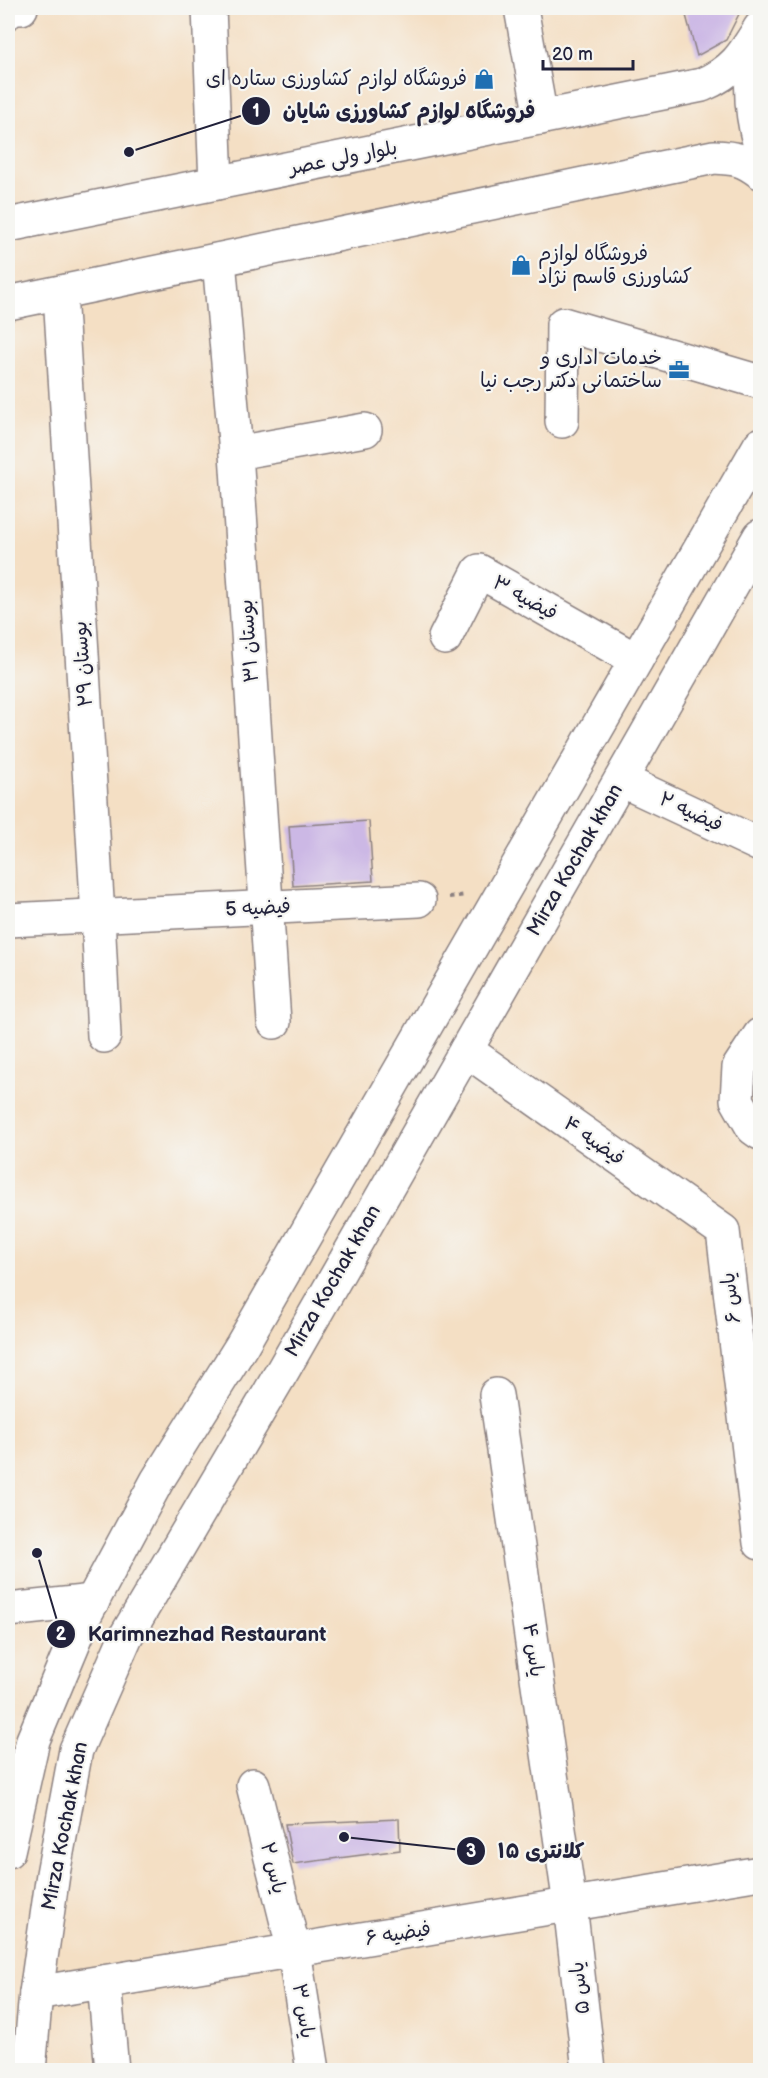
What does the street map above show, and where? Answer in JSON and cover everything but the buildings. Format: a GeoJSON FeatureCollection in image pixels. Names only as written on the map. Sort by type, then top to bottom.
{"type":"FeatureCollection","features":[{"type":"Feature","properties":{"kind":"street"},"geometry":{"type":"LineString","coordinates":[[8,12],[12,8],[21,8]]}},
{"type":"Feature","properties":{"kind":"street"},"geometry":{"type":"LineString","coordinates":[[209,8],[216,183]]}},
{"type":"Feature","properties":{"kind":"street"},"geometry":{"type":"LineString","coordinates":[[521,8],[541,118]]}},
{"type":"Feature","properties":{"kind":"street"},"geometry":{"type":"LineString","coordinates":[[760,30],[754,55],[751,87],[753,120],[760,146]]}},
{"type":"Feature","properties":{"kind":"street","name":"بلوار ولی عصر"},"geometry":{"type":"LineString","coordinates":[[8,225],[702,85],[715,80],[735,65],[760,30]]}},
{"type":"Feature","properties":{"kind":"street"},"geometry":{"type":"LineString","coordinates":[[8,303],[714,157],[737,158],[760,172]]}},
{"type":"Feature","properties":{"kind":"street","name":"بوستان ۳۱"},"geometry":{"type":"LineString","coordinates":[[219,260],[236,453],[274,1022]]}},
{"type":"Feature","properties":{"kind":"street","name":"بوستان ۲۹"},"geometry":{"type":"LineString","coordinates":[[60,292],[104,1036]]}},
{"type":"Feature","properties":{"kind":"street"},"geometry":{"type":"LineString","coordinates":[[562,421],[563,324],[760,382]]}},
{"type":"Feature","properties":{"kind":"street"},"geometry":{"type":"LineString","coordinates":[[236,453],[365,430]]}},
{"type":"Feature","properties":{"kind":"street"},"geometry":{"type":"LineString","coordinates":[[8,1851],[33,1740],[93,1601],[157,1481],[242,1345],[760,445]]}},
{"type":"Feature","properties":{"kind":"street","name":"Mirza Kochak khan"},"geometry":{"type":"LineString","coordinates":[[29,2070],[36,1993],[53,1874],[76,1750],[126,1636],[282,1370],[760,536]]}},
{"type":"Feature","properties":{"kind":"street","name":"فیضیه ۳"},"geometry":{"type":"LineString","coordinates":[[445,638],[479,572],[636,660]]}},
{"type":"Feature","properties":{"kind":"street","name":"فیضیه ۲"},"geometry":{"type":"LineString","coordinates":[[621,780],[760,845]]}},
{"type":"Feature","properties":{"kind":"street","name":"فیضیه 5"},"geometry":{"type":"LineString","coordinates":[[8,920],[419,900]]}},
{"type":"Feature","properties":{"kind":"street"},"geometry":{"type":"LineString","coordinates":[[760,1035],[739,1067],[737,1100],[753,1128],[760,1133]]}},
{"type":"Feature","properties":{"kind":"street","name":"فیضیه ۴"},"geometry":{"type":"LineString","coordinates":[[466,1050],[723,1231]]}},
{"type":"Feature","properties":{"kind":"street","name":"یاس ۶"},"geometry":{"type":"LineString","coordinates":[[723,1231],[760,1544]]}},
{"type":"Feature","properties":{"kind":"street"},"geometry":{"type":"LineString","coordinates":[[242,1345],[282,1370]]}},
{"type":"Feature","properties":{"kind":"street","name":"یاس ۴"},"geometry":{"type":"LineString","coordinates":[[496,1395],[570,1905]]}},
{"type":"Feature","properties":{"kind":"street"},"geometry":{"type":"LineString","coordinates":[[8,1611],[93,1601]]}},
{"type":"Feature","properties":{"kind":"street","name":"یاس ۲"},"geometry":{"type":"LineString","coordinates":[[253,1785],[294,1951]]}},
{"type":"Feature","properties":{"kind":"street","name":"فیضیه ۶"},"geometry":{"type":"LineString","coordinates":[[36,1993],[760,1874]]}},
{"type":"Feature","properties":{"kind":"street","name":"یاس ۵"},"geometry":{"type":"LineString","coordinates":[[570,1905],[589,2070]]}},
{"type":"Feature","properties":{"kind":"street","name":"یاس ۳"},"geometry":{"type":"LineString","coordinates":[[294,1951],[313,2070]]}},
{"type":"Feature","properties":{"kind":"street"},"geometry":{"type":"LineString","coordinates":[[104,1982],[112,2070]]}},
{"type":"Feature","properties":{"kind":"place","name":"فروشگاه لوازم کشاورزی ستاره ای"},"geometry":{"type":"Point","coordinates":[484,79]}},
{"type":"Feature","properties":{"kind":"place","name":"فروشگاه لوازم کشاورزی شایان"},"geometry":{"type":"Point","coordinates":[129,152]}},
{"type":"Feature","properties":{"kind":"place","name":"فروشگاه لوازم کشاورزی قاسم نژاد"},"geometry":{"type":"Point","coordinates":[521,265]}},
{"type":"Feature","properties":{"kind":"place","name":"خدمات اداری و ساختمانی دکتر رجب نیا"},"geometry":{"type":"Point","coordinates":[679,370]}},
{"type":"Feature","properties":{"kind":"place","name":"Karimnezhad Restaurant"},"geometry":{"type":"Point","coordinates":[37,1553]}},
{"type":"Feature","properties":{"kind":"place","name":"کلانتری ۱۵"},"geometry":{"type":"Point","coordinates":[344,1837]}}]}
